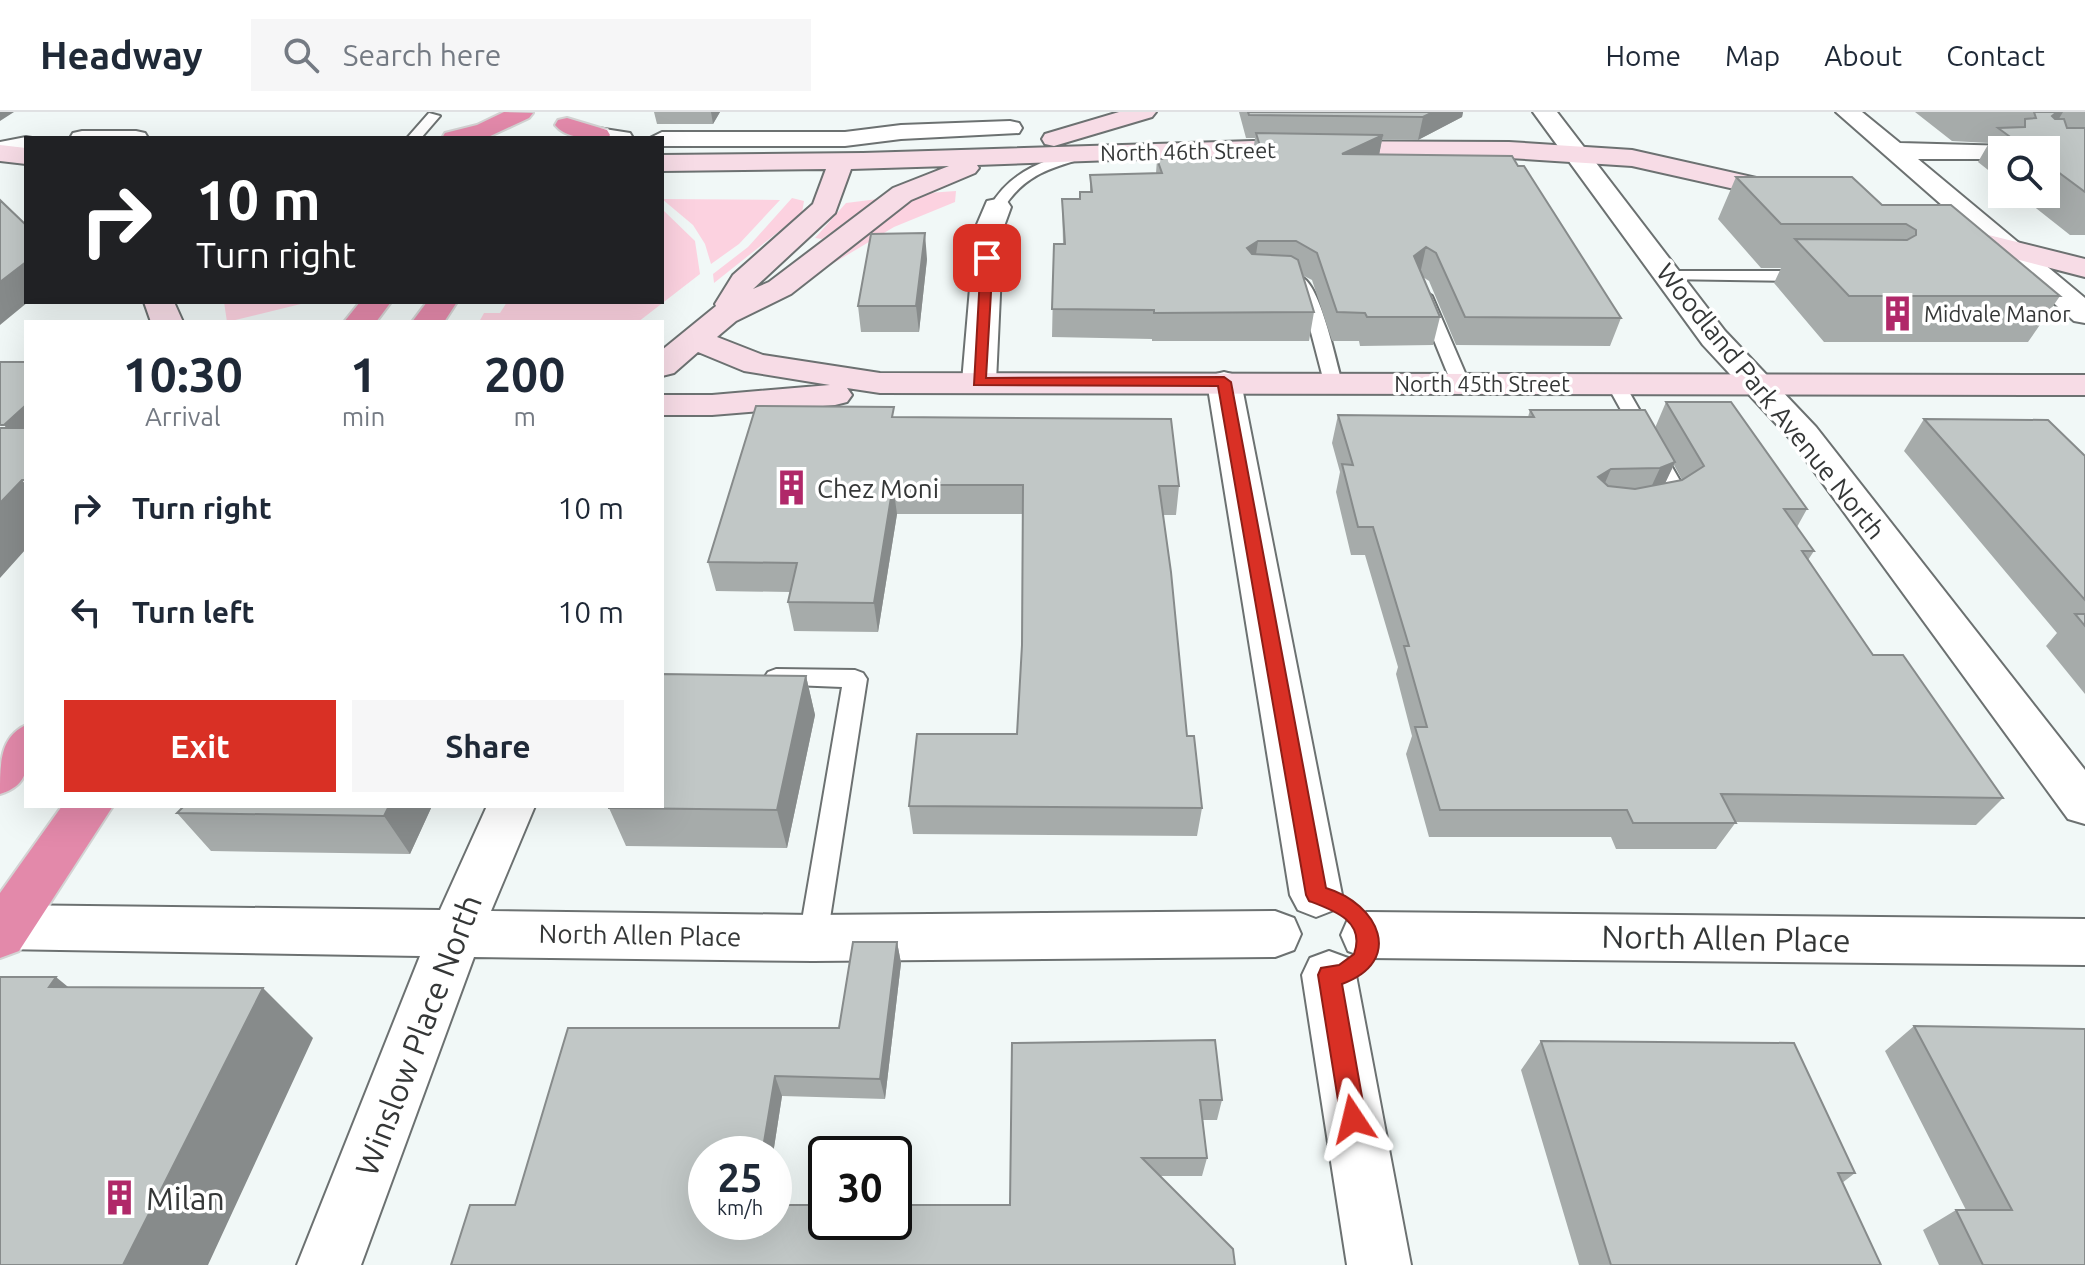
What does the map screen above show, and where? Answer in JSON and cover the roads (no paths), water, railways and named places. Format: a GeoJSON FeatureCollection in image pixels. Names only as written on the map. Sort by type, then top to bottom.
{"type":"FeatureCollection","features":[{"type":"Feature","properties":{"kind":"highway"},"geometry":{"type":"LineString","coordinates":[[461,136],[498,126],[522,112]]}},
{"type":"Feature","properties":{"kind":"highway"},"geometry":{"type":"LineString","coordinates":[[504,136],[522,112]]}},
{"type":"Feature","properties":{"kind":"highway"},"geometry":{"type":"LineString","coordinates":[[567,125],[610,136]]}},
{"type":"Feature","properties":{"kind":"highway"},"geometry":{"type":"LineString","coordinates":[[362,320],[374,304]]}},
{"type":"Feature","properties":{"kind":"highway"},"geometry":{"type":"LineString","coordinates":[[2,932],[88,816]]}},
{"type":"Feature","properties":{"kind":"main road"},"geometry":{"type":"LineString","coordinates":[[664,364],[725,314],[780,288],[902,194],[992,157],[1144,112]]}},
{"type":"Feature","properties":{"kind":"main road"},"geometry":{"type":"LineString","coordinates":[[725,314],[743,281],[825,207],[847,168],[1049,116]]}},
{"type":"Feature","properties":{"kind":"main road","name":"North 46th Street"},"geometry":{"type":"LineString","coordinates":[[664,163],[847,168],[902,175],[992,157],[1086,153],[1253,148],[1576,152],[1667,164],[1816,200]]}},
{"type":"Feature","properties":{"kind":"main road"},"geometry":{"type":"LineString","coordinates":[[0,152],[24,156]]}},
{"type":"Feature","properties":{"kind":"main road","name":"North 46th Street"},"geometry":{"type":"LineString","coordinates":[[664,180],[847,168]]}},
{"type":"Feature","properties":{"kind":"main road"},"geometry":{"type":"LineString","coordinates":[[0,173],[24,176]]}},
{"type":"Feature","properties":{"kind":"main road"},"geometry":{"type":"LineString","coordinates":[[1920,226],[2085,268]]}},
{"type":"Feature","properties":{"kind":"main road","name":"North 45th Street"},"geometry":{"type":"LineString","coordinates":[[694,339],[756,364],[880,383],[2085,385]]}},
{"type":"Feature","properties":{"kind":"main road","name":"North 45th Street"},"geometry":{"type":"LineString","coordinates":[[664,405],[712,405],[836,395],[880,383]]}},
{"type":"Feature","properties":{"kind":"street"},"geometry":{"type":"LineString","coordinates":[[57,132],[85,112]]}},
{"type":"Feature","properties":{"kind":"street"},"geometry":{"type":"LineString","coordinates":[[901,132],[951,112]]}},
{"type":"Feature","properties":{"kind":"street","name":"Woodland Park Avenue North"},"geometry":{"type":"LineString","coordinates":[[1545,112],[1714,338],[1804,434],[2085,805]]}},
{"type":"Feature","properties":{"kind":"street"},"geometry":{"type":"LineString","coordinates":[[1848,112],[2085,314]]}},
{"type":"Feature","properties":{"kind":"street"},"geometry":{"type":"LineString","coordinates":[[664,139],[845,139],[901,132],[1010,128]]}},
{"type":"Feature","properties":{"kind":"street"},"geometry":{"type":"LineString","coordinates":[[0,152],[24,145]]}},
{"type":"Feature","properties":{"kind":"street"},"geometry":{"type":"LineString","coordinates":[[1895,151],[1988,151]]}},
{"type":"Feature","properties":{"kind":"street"},"geometry":{"type":"LineString","coordinates":[[979,382],[989,229],[997,207]]}},
{"type":"Feature","properties":{"kind":"street"},"geometry":{"type":"LineString","coordinates":[[1224,382],[1316,895]]}},
{"type":"Feature","properties":{"kind":"street","name":"Winslow Place North"},"geometry":{"type":"LineString","coordinates":[[329,1265],[456,933],[510,808]]}},
{"type":"Feature","properties":{"kind":"street"},"geometry":{"type":"LineString","coordinates":[[1348,955],[1308,973],[1283,953],[1275,934],[1277,914],[1285,904],[1297,898],[1316,895],[1341,902],[1363,922],[1348,955],[1379,1265]]}},
{"type":"Feature","properties":{"kind":"street","name":"North Allen Place"},"geometry":{"type":"LineString","coordinates":[[2,932],[813,938],[1275,934]]}},
{"type":"Feature","properties":{"kind":"street","name":"North Allen Place"},"geometry":{"type":"LineString","coordinates":[[1348,955],[2085,942]]}},
{"type":"Feature","properties":{"kind":"lane"},"geometry":{"type":"LineString","coordinates":[[416,136],[434,116]]}},
{"type":"Feature","properties":{"kind":"lane"},"geometry":{"type":"LineString","coordinates":[[997,207],[1004,190],[1018,179],[1086,153]]}},
{"type":"Feature","properties":{"kind":"lane"},"geometry":{"type":"LineString","coordinates":[[1278,276],[1291,276],[1303,284],[1333,382]]}},
{"type":"Feature","properties":{"kind":"lane"},"geometry":{"type":"LineString","coordinates":[[1668,276],[1821,276]]}},
{"type":"Feature","properties":{"kind":"lane"},"geometry":{"type":"LineString","coordinates":[[1418,282],[1460,382]]}},
{"type":"Feature","properties":{"kind":"lane"},"geometry":{"type":"LineString","coordinates":[[1615,383],[1677,493],[1651,505],[1638,505]]}},
{"type":"Feature","properties":{"kind":"lane"},"geometry":{"type":"LineString","coordinates":[[751,678],[855,679],[813,938]]}},
{"type":"Feature","properties":{"kind":"place","name":"Midvale Manor"},"geometry":{"type":"Point","coordinates":[1898,313]}},
{"type":"Feature","properties":{"kind":"place","name":"Chez Moni"},"geometry":{"type":"Point","coordinates":[791,488]}},
{"type":"Feature","properties":{"kind":"place","name":"Milan"},"geometry":{"type":"Point","coordinates":[120,1198]}}]}
